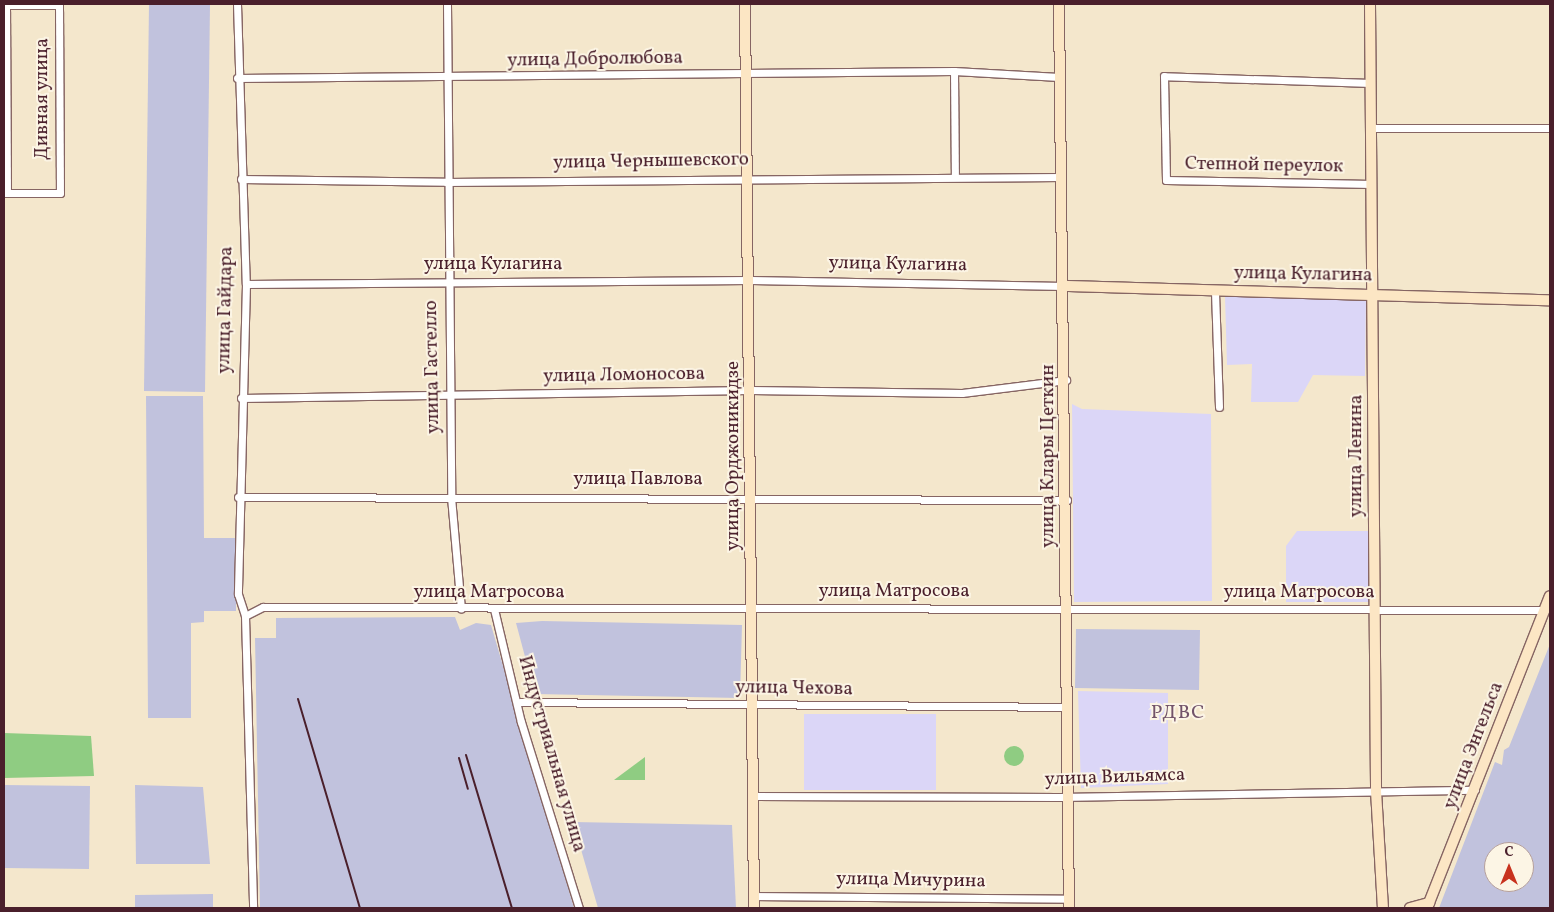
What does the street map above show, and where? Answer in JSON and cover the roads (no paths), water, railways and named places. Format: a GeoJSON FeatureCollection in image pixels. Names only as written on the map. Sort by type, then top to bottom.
{"type":"FeatureCollection","features":[{"type":"Feature","properties":{"kind":"street","name":"улица Гайдара"},"geometry":{"type":"LineString","coordinates":[[237,4],[237,78],[246,284],[238,497],[238,594],[245,616]]}},
{"type":"Feature","properties":{"kind":"street","name":"улица Гастелло"},"geometry":{"type":"LineString","coordinates":[[447,4],[445,79],[451,498],[461,609]]}},
{"type":"Feature","properties":{"kind":"street","name":"улица Орджоникидзе"},"geometry":{"type":"LineString","coordinates":[[746,4],[754,705],[754,908]]}},
{"type":"Feature","properties":{"kind":"street","name":"улица Клары Цеткин"},"geometry":{"type":"LineString","coordinates":[[1059,4],[1068,500],[1069,904]]}},
{"type":"Feature","properties":{"kind":"street","name":"улица Ленина"},"geometry":{"type":"LineString","coordinates":[[1370,4],[1376,791],[1383,908]]}},
{"type":"Feature","properties":{"kind":"street","name":"Дивная улица"},"geometry":{"type":"LineString","coordinates":[[5,5],[59,5],[60,183],[60,193],[6,193]]}},
{"type":"Feature","properties":{"kind":"street"},"geometry":{"type":"LineString","coordinates":[[5,5],[6,193]]}},
{"type":"Feature","properties":{"kind":"street","name":"улица Добролюбова"},"geometry":{"type":"LineString","coordinates":[[237,78],[445,79],[954,71],[1059,77]]}},
{"type":"Feature","properties":{"kind":"street"},"geometry":{"type":"LineString","coordinates":[[954,71],[955,176]]}},
{"type":"Feature","properties":{"kind":"street","name":"Степной переулок"},"geometry":{"type":"LineString","coordinates":[[1371,83],[1164,76],[1166,180],[1372,184]]}},
{"type":"Feature","properties":{"kind":"street"},"geometry":{"type":"LineString","coordinates":[[1371,128],[1550,128]]}},
{"type":"Feature","properties":{"kind":"street","name":"улица Чернышевского"},"geometry":{"type":"LineString","coordinates":[[241,179],[446,182],[749,177],[1061,177]]}},
{"type":"Feature","properties":{"kind":"street","name":"улица Кулагина"},"geometry":{"type":"LineString","coordinates":[[246,284],[750,280],[1065,286],[1215,292],[1372,293],[1550,300]]}},
{"type":"Feature","properties":{"kind":"street"},"geometry":{"type":"LineString","coordinates":[[1215,292],[1219,407]]}},
{"type":"Feature","properties":{"kind":"street","name":"улица Ломоносова"},"geometry":{"type":"LineString","coordinates":[[241,398],[751,390],[962,392],[1066,380]]}},
{"type":"Feature","properties":{"kind":"street","name":"улица Павлова"},"geometry":{"type":"LineString","coordinates":[[238,497],[752,496],[1068,500]]}},
{"type":"Feature","properties":{"kind":"street","name":"улица Энгельса"},"geometry":{"type":"LineString","coordinates":[[1428,906],[1548,610],[1550,596]]}},
{"type":"Feature","properties":{"kind":"street","name":"улица Матросова"},"geometry":{"type":"LineString","coordinates":[[245,616],[263,608],[752,607],[1068,610],[1548,610]]}},
{"type":"Feature","properties":{"kind":"street","name":"Индустриальная улица"},"geometry":{"type":"LineString","coordinates":[[494,609],[520,702],[521,722],[579,908]]}},
{"type":"Feature","properties":{"kind":"street"},"geometry":{"type":"LineString","coordinates":[[245,616],[253,908]]}},
{"type":"Feature","properties":{"kind":"street","name":"улица Чехова"},"geometry":{"type":"LineString","coordinates":[[520,702],[1068,707]]}},
{"type":"Feature","properties":{"kind":"street","name":"улица Вильямса"},"geometry":{"type":"LineString","coordinates":[[754,796],[1068,796],[1476,790]]}},
{"type":"Feature","properties":{"kind":"street","name":"улица Мичурина"},"geometry":{"type":"LineString","coordinates":[[754,896],[1069,904]]}},
{"type":"Feature","properties":{"kind":"street"},"geometry":{"type":"LineString","coordinates":[[1410,908],[1428,906]]}},
{"type":"Feature","properties":{"kind":"railway"},"geometry":{"type":"LineString","coordinates":[[298,699],[360,908]]}},
{"type":"Feature","properties":{"kind":"railway"},"geometry":{"type":"LineString","coordinates":[[466,755],[512,908]]}},
{"type":"Feature","properties":{"kind":"railway"},"geometry":{"type":"LineString","coordinates":[[459,758],[468,789]]}},
{"type":"Feature","properties":{"kind":"district","name":"РДВС"},"geometry":{"type":"Point","coordinates":[1178,713]}}]}
